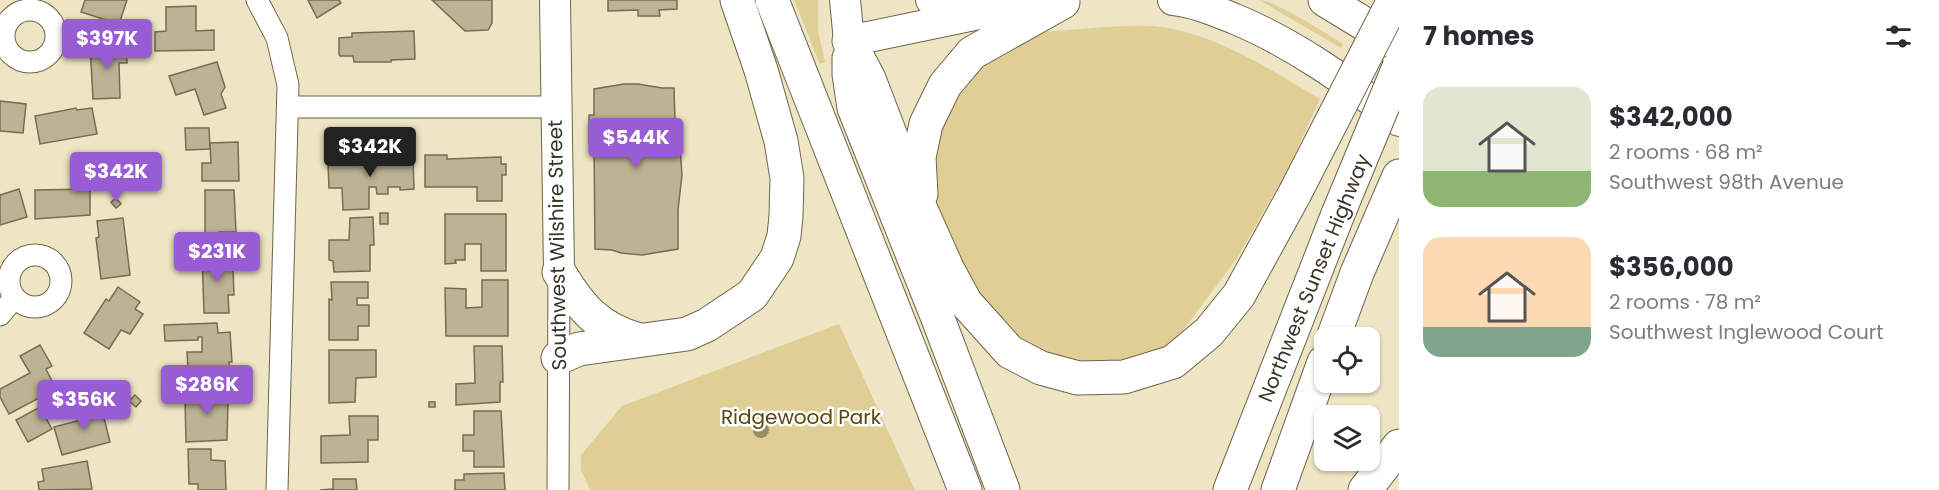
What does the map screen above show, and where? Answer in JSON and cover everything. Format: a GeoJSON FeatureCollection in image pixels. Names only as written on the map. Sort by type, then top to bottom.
{"type":"FeatureCollection","features":[{"type":"Feature","properties":{"kind":"highway"},"geometry":{"type":"LineString","coordinates":[[558,358],[579,349],[687,334],[707,325],[752,296],[777,258],[786,216],[787,178],[778,131],[761,70],[737,0]]}},
{"type":"Feature","properties":{"kind":"highway"},"geometry":{"type":"LineString","coordinates":[[772,0],[965,490]]}},
{"type":"Feature","properties":{"kind":"highway"},"geometry":{"type":"LineString","coordinates":[[1325,0],[1399,45]]}},
{"type":"Feature","properties":{"kind":"highway"},"geometry":{"type":"LineString","coordinates":[[849,41],[869,79],[907,178],[947,268],[966,303],[1010,352],[1041,368],[1078,378],[1124,378],[1173,362],[1209,332],[1239,295],[1295,193],[1394,0]]}},
{"type":"Feature","properties":{"kind":"highway"},"geometry":{"type":"LineString","coordinates":[[926,219],[919,185],[920,158],[926,124],[945,85],[972,53],[1069,1]]}},
{"type":"Feature","properties":{"kind":"highway"},"geometry":{"type":"LineString","coordinates":[[849,41],[849,74],[854,108],[938,316],[1003,490]]}},
{"type":"Feature","properties":{"kind":"highway","name":"Northwest Sunset Highway"},"geometry":{"type":"LineString","coordinates":[[1230,490],[1338,214],[1399,67]]}},
{"type":"Feature","properties":{"kind":"highway","name":"Northwest Sunset Highway"},"geometry":{"type":"LineString","coordinates":[[1338,327],[1357,273],[1386,233],[1399,176]]}},
{"type":"Feature","properties":{"kind":"highway"},"geometry":{"type":"LineString","coordinates":[[559,272],[573,295],[602,325],[619,335],[639,340]]}},
{"type":"Feature","properties":{"kind":"highway"},"geometry":{"type":"LineString","coordinates":[[1278,490],[1314,390]]}},
{"type":"Feature","properties":{"kind":"highway"},"geometry":{"type":"LineString","coordinates":[[1365,490],[1399,446]]}},
{"type":"Feature","properties":{"kind":"street"},"geometry":{"type":"LineString","coordinates":[[257,0],[277,38],[288,85],[289,107],[277,490]]}},
{"type":"Feature","properties":{"kind":"street","name":"Southwest Wilshire Street"},"geometry":{"type":"LineString","coordinates":[[555,0],[559,272],[558,490]]}},
{"type":"Feature","properties":{"kind":"street"},"geometry":{"type":"LineString","coordinates":[[845,0],[849,41],[983,14],[1069,1]]}},
{"type":"Feature","properties":{"kind":"street"},"geometry":{"type":"LineString","coordinates":[[931,0],[983,14]]}},
{"type":"Feature","properties":{"kind":"street"},"geometry":{"type":"LineString","coordinates":[[1173,0],[1214,10],[1286,43],[1326,68],[1399,121]]}},
{"type":"Feature","properties":{"kind":"street"},"geometry":{"type":"LineString","coordinates":[[289,107],[555,107]]}},
{"type":"Feature","properties":{"kind":"street"},"geometry":{"type":"LineString","coordinates":[[0,315],[14,298]]}},
{"type":"Feature","properties":{"kind":"green space"},"geometry":{"type":"Polygon","coordinates":[[[794,0],[818,0],[818,31],[825,62],[820,64],[794,0]]]}},
{"type":"Feature","properties":{"kind":"green space"},"geometry":{"type":"Polygon","coordinates":[[[1259,0],[1277,5],[1301,18],[1343,44],[1341,48],[1259,0]]]}},
{"type":"Feature","properties":{"kind":"green space"},"geometry":{"type":"Polygon","coordinates":[[[1106,27],[1161,27],[1202,37],[1244,55],[1320,99],[1288,169],[1237,258],[1182,332],[1165,350],[1124,364],[1063,362],[1015,337],[994,318],[955,258],[932,192],[931,146],[969,71],[1043,32],[1106,27]]]}},
{"type":"Feature","properties":{"kind":"green space","name":"Ridgewood Park"},"geometry":{"type":"Polygon","coordinates":[[[839,324],[915,490],[590,490],[581,470],[581,455],[622,406],[839,324]]]}},
{"type":"Feature","properties":{"kind":"building"},"geometry":{"type":"Polygon","coordinates":[[[85,0],[127,0],[119,24],[81,12],[85,0]]]}},
{"type":"Feature","properties":{"kind":"building"},"geometry":{"type":"Polygon","coordinates":[[[308,0],[339,0],[341,3],[317,18],[308,0]]]}},
{"type":"Feature","properties":{"kind":"building"},"geometry":{"type":"Polygon","coordinates":[[[432,0],[492,0],[492,23],[488,30],[465,31],[432,0]]]}},
{"type":"Feature","properties":{"kind":"building"},"geometry":{"type":"Polygon","coordinates":[[[608,0],[677,0],[677,9],[659,10],[660,16],[638,16],[638,10],[608,11],[608,0]]]}},
{"type":"Feature","properties":{"kind":"building"},"geometry":{"type":"Polygon","coordinates":[[[196,6],[196,31],[214,30],[214,50],[155,51],[155,32],[166,31],[166,7],[196,6]]]}},
{"type":"Feature","properties":{"kind":"building"},"geometry":{"type":"Polygon","coordinates":[[[414,31],[415,59],[391,60],[391,62],[354,62],[353,56],[340,56],[339,54],[339,38],[352,37],[352,33],[414,31]]]}},
{"type":"Feature","properties":{"kind":"building"},"geometry":{"type":"Polygon","coordinates":[[[126,43],[127,63],[119,63],[120,98],[93,99],[90,46],[126,43]]]}},
{"type":"Feature","properties":{"kind":"building"},"geometry":{"type":"Polygon","coordinates":[[[217,62],[225,87],[221,94],[226,108],[204,115],[195,89],[176,95],[169,76],[217,62]]]}},
{"type":"Feature","properties":{"kind":"building"},"geometry":{"type":"Polygon","coordinates":[[[624,84],[674,88],[675,121],[679,134],[682,175],[678,210],[678,249],[642,255],[595,249],[594,143],[589,143],[589,115],[594,115],[594,89],[624,84]]]}},
{"type":"Feature","properties":{"kind":"building"},"geometry":{"type":"Polygon","coordinates":[[[0,101],[26,104],[23,133],[0,131],[0,101]]]}},
{"type":"Feature","properties":{"kind":"building"},"geometry":{"type":"Polygon","coordinates":[[[76,108],[77,110],[92,108],[97,134],[40,144],[35,116],[76,108]]]}},
{"type":"Feature","properties":{"kind":"building"},"geometry":{"type":"Polygon","coordinates":[[[185,128],[209,128],[210,149],[186,150],[185,128]]]}},
{"type":"Feature","properties":{"kind":"building"},"geometry":{"type":"Polygon","coordinates":[[[238,142],[239,181],[202,181],[202,163],[211,163],[210,143],[238,142]]]}},
{"type":"Feature","properties":{"kind":"building"},"geometry":{"type":"Polygon","coordinates":[[[425,155],[447,155],[447,159],[501,157],[501,164],[506,164],[506,175],[502,175],[502,201],[477,201],[477,187],[425,187],[425,155]]]}},
{"type":"Feature","properties":{"kind":"building"},"geometry":{"type":"Polygon","coordinates":[[[348,156],[360,156],[361,159],[413,157],[414,189],[400,190],[400,187],[388,187],[388,194],[377,194],[376,187],[369,187],[369,209],[343,210],[342,188],[329,188],[328,164],[349,163],[348,156]]]}},
{"type":"Feature","properties":{"kind":"building"},"geometry":{"type":"Polygon","coordinates":[[[19,189],[27,217],[0,225],[0,195],[19,189]]]}},
{"type":"Feature","properties":{"kind":"building"},"geometry":{"type":"Polygon","coordinates":[[[90,189],[90,215],[35,219],[35,190],[90,189]]]}},
{"type":"Feature","properties":{"kind":"building"},"geometry":{"type":"Polygon","coordinates":[[[205,190],[234,190],[236,232],[219,232],[219,246],[179,247],[179,233],[205,233],[205,190]]]}},
{"type":"Feature","properties":{"kind":"building"},"geometry":{"type":"Polygon","coordinates":[[[116,198],[121,204],[116,208],[111,202],[116,198]]]}},
{"type":"Feature","properties":{"kind":"building"},"geometry":{"type":"Polygon","coordinates":[[[380,213],[388,213],[388,224],[380,224],[380,213]]]}},
{"type":"Feature","properties":{"kind":"building"},"geometry":{"type":"Polygon","coordinates":[[[445,214],[506,214],[506,271],[481,271],[481,244],[465,244],[465,260],[455,260],[456,263],[445,264],[445,214]]]}},
{"type":"Feature","properties":{"kind":"building"},"geometry":{"type":"Polygon","coordinates":[[[373,217],[374,245],[370,245],[370,271],[334,272],[333,261],[329,260],[329,240],[349,240],[350,218],[373,217]]]}},
{"type":"Feature","properties":{"kind":"building"},"geometry":{"type":"Polygon","coordinates":[[[123,218],[130,275],[101,279],[96,238],[99,237],[97,221],[123,218]]]}},
{"type":"Feature","properties":{"kind":"building"},"geometry":{"type":"Polygon","coordinates":[[[202,254],[227,254],[228,269],[233,268],[234,295],[228,295],[229,313],[204,313],[202,254]]]}},
{"type":"Feature","properties":{"kind":"building"},"geometry":{"type":"Polygon","coordinates":[[[482,280],[508,280],[508,336],[446,336],[445,288],[466,289],[466,308],[482,307],[482,280]]]}},
{"type":"Feature","properties":{"kind":"building"},"geometry":{"type":"Polygon","coordinates":[[[331,282],[368,282],[368,298],[357,298],[357,305],[369,305],[369,326],[358,326],[358,340],[329,340],[331,282]]]}},
{"type":"Feature","properties":{"kind":"building"},"geometry":{"type":"Polygon","coordinates":[[[118,287],[140,302],[135,309],[143,314],[130,334],[121,330],[109,349],[84,333],[106,299],[109,301],[118,287]]]}},
{"type":"Feature","properties":{"kind":"building"},"geometry":{"type":"Polygon","coordinates":[[[217,323],[218,333],[230,332],[232,362],[229,362],[230,374],[215,375],[214,368],[188,369],[187,352],[202,352],[202,337],[198,337],[198,340],[165,341],[164,325],[217,323]]]}},
{"type":"Feature","properties":{"kind":"building"},"geometry":{"type":"Polygon","coordinates":[[[40,345],[52,366],[46,369],[56,389],[9,414],[0,397],[0,389],[30,373],[20,356],[40,345]]]}},
{"type":"Feature","properties":{"kind":"building"},"geometry":{"type":"Polygon","coordinates":[[[474,346],[502,346],[503,382],[500,382],[500,402],[456,405],[456,384],[475,383],[474,346]]]}},
{"type":"Feature","properties":{"kind":"building"},"geometry":{"type":"Polygon","coordinates":[[[329,350],[376,350],[376,377],[356,378],[355,402],[329,403],[329,350]]]}},
{"type":"Feature","properties":{"kind":"building"},"geometry":{"type":"Polygon","coordinates":[[[224,385],[224,401],[228,401],[227,440],[186,442],[185,399],[201,399],[201,386],[224,385]]]}},
{"type":"Feature","properties":{"kind":"building"},"geometry":{"type":"Polygon","coordinates":[[[135,395],[141,401],[136,407],[129,401],[135,395]]]}},
{"type":"Feature","properties":{"kind":"building"},"geometry":{"type":"Polygon","coordinates":[[[100,402],[110,442],[62,455],[54,427],[81,420],[79,407],[100,402]]]}},
{"type":"Feature","properties":{"kind":"building"},"geometry":{"type":"Polygon","coordinates":[[[429,402],[435,402],[435,407],[429,407],[429,402]]]}},
{"type":"Feature","properties":{"kind":"building"},"geometry":{"type":"Polygon","coordinates":[[[40,407],[52,429],[28,442],[16,420],[40,407]]]}},
{"type":"Feature","properties":{"kind":"building"},"geometry":{"type":"Polygon","coordinates":[[[474,411],[501,411],[504,467],[474,467],[474,451],[463,451],[463,435],[474,435],[474,411]]]}},
{"type":"Feature","properties":{"kind":"building"},"geometry":{"type":"Polygon","coordinates":[[[349,416],[378,416],[378,440],[368,440],[368,462],[321,463],[321,436],[350,435],[349,416]]]}},
{"type":"Feature","properties":{"kind":"building"},"geometry":{"type":"Polygon","coordinates":[[[188,449],[211,449],[211,460],[225,461],[226,490],[198,490],[198,484],[189,484],[188,449]]]}},
{"type":"Feature","properties":{"kind":"building"},"geometry":{"type":"Polygon","coordinates":[[[87,461],[92,489],[39,490],[38,482],[44,481],[42,469],[87,461]]]}},
{"type":"Feature","properties":{"kind":"building"},"geometry":{"type":"Polygon","coordinates":[[[504,473],[505,490],[455,490],[455,480],[464,480],[464,474],[504,473]]]}},
{"type":"Feature","properties":{"kind":"building"},"geometry":{"type":"Polygon","coordinates":[[[333,479],[356,479],[357,490],[320,490],[333,489],[333,479]]]}}]}
